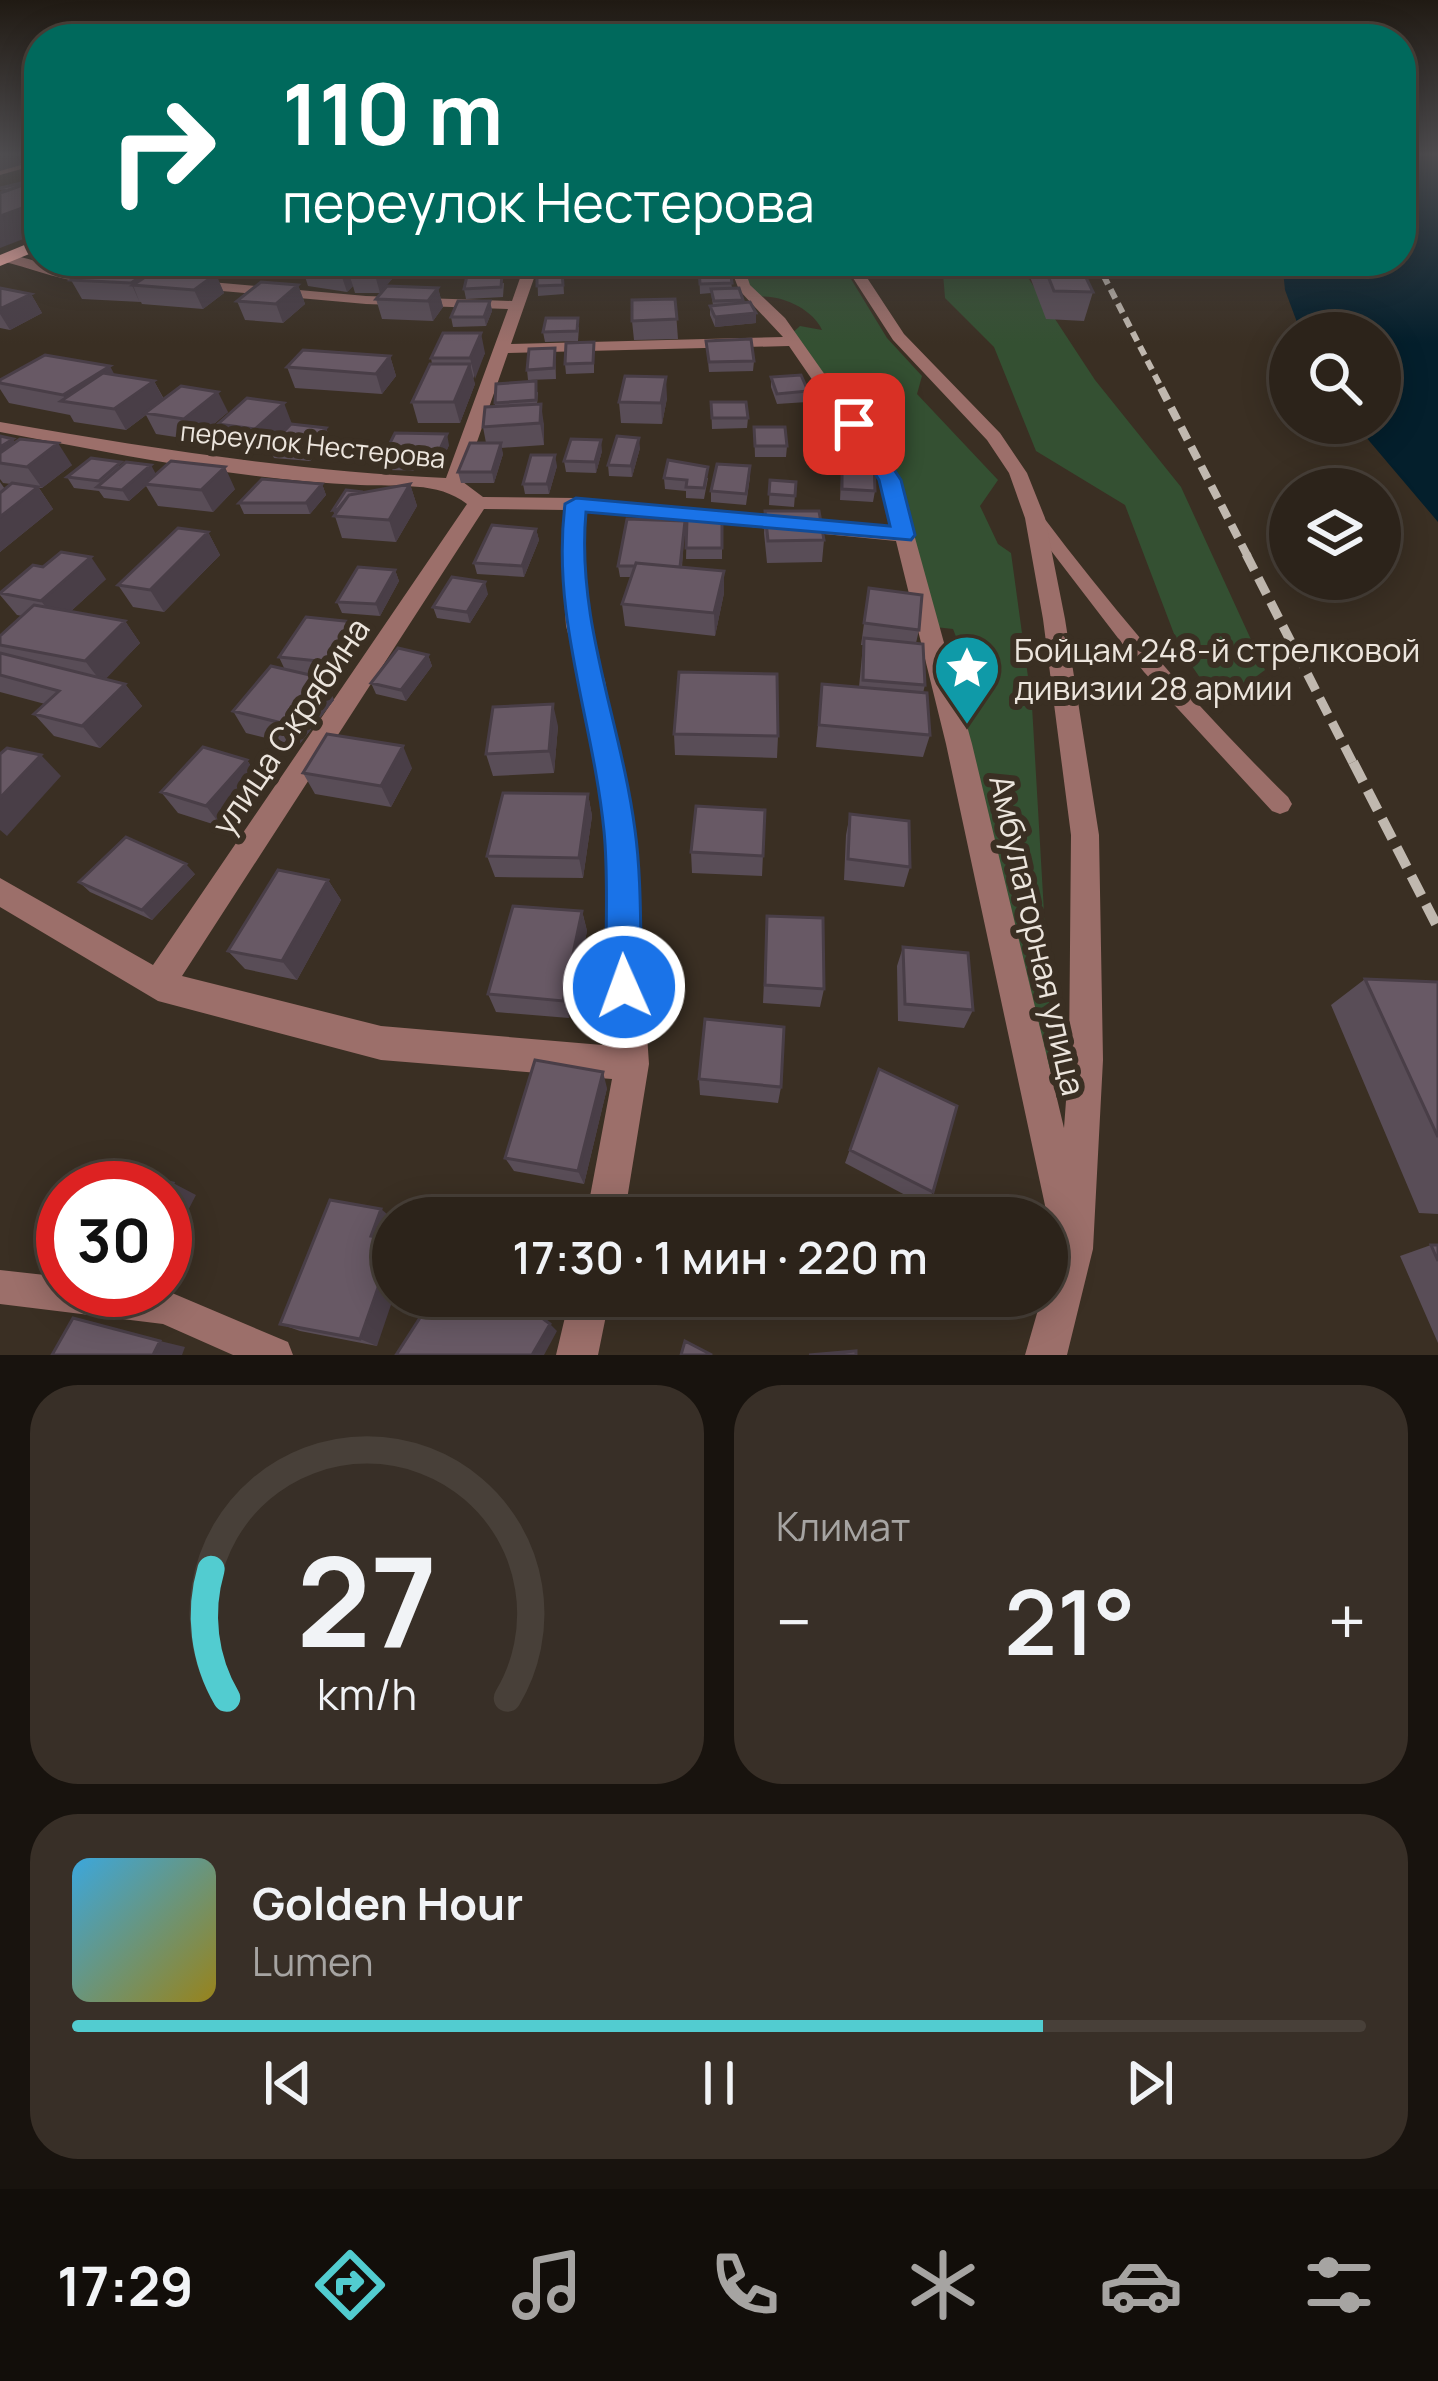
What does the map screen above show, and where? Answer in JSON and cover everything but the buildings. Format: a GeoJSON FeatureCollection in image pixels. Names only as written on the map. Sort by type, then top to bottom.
{"type":"FeatureCollection","features":[{"type":"Feature","properties":{"kind":"street"},"geometry":{"type":"LineString","coordinates":[[76,276],[133,280]]}},
{"type":"Feature","properties":{"kind":"street"},"geometry":{"type":"LineString","coordinates":[[453,484],[527,276]]}},
{"type":"Feature","properties":{"kind":"street","name":"Амбулаторная улица"},"geometry":{"type":"LineString","coordinates":[[740,276],[744,287],[780,321],[890,480],[959,744],[1075,1250]]}},
{"type":"Feature","properties":{"kind":"street","name":"Амбулаторная улица"},"geometry":{"type":"LineString","coordinates":[[859,276],[898,337],[994,437],[1018,473],[1035,518],[1085,835],[1086,1060],[1075,1250],[1046,1355]]}},
{"type":"Feature","properties":{"kind":"street"},"geometry":{"type":"LineString","coordinates":[[180,284],[366,300],[514,305]]}},
{"type":"Feature","properties":{"kind":"street"},"geometry":{"type":"LineString","coordinates":[[499,349],[792,341]]}},
{"type":"Feature","properties":{"kind":"street","name":"переулок Нестерова"},"geometry":{"type":"LineString","coordinates":[[0,427],[227,466],[453,484],[478,503],[576,504],[903,535]]}},
{"type":"Feature","properties":{"kind":"street","name":"улица Скрябина"},"geometry":{"type":"LineString","coordinates":[[158,985],[478,503]]}},
{"type":"Feature","properties":{"kind":"street"},"geometry":{"type":"LineString","coordinates":[[576,504],[571,550],[577,626],[620,830],[632,1064],[609,1197]]}},
{"type":"Feature","properties":{"kind":"street"},"geometry":{"type":"LineString","coordinates":[[8,903],[158,985],[381,1043],[632,1064]]}},
{"type":"Feature","properties":{"kind":"street"},"geometry":{"type":"LineString","coordinates":[[577,1355],[585,1317]]}},
{"type":"Feature","properties":{"kind":"lane"},"geometry":{"type":"LineString","coordinates":[[1035,518],[1114,627],[1198,724],[1280,804]]}},
{"type":"Feature","properties":{"kind":"lane"},"geometry":{"type":"LineString","coordinates":[[0,1287],[164,1307],[274,1355]]}},
{"type":"Feature","properties":{"kind":"green space"},"geometry":{"type":"Polygon","coordinates":[[[745,276],[849,276],[887,338],[922,376],[917,394],[998,480],[980,506],[998,544],[1011,553],[1032,706],[1054,1084],[1044,1079],[948,673],[968,667],[953,629],[935,627],[896,480],[847,411],[857,408],[849,397],[836,397],[791,334],[800,326],[822,330],[818,322],[795,304],[758,297],[745,276]]]}},
{"type":"Feature","properties":{"kind":"green space"},"geometry":{"type":"Polygon","coordinates":[[[943,276],[1027,276],[1095,380],[1181,487],[1265,670],[1231,695],[1209,691],[1179,647],[1125,505],[1036,451],[994,347],[945,298],[943,276]]]}},
{"type":"Feature","properties":{"kind":"water"},"geometry":{"type":"Polygon","coordinates":[[[1416,216],[1438,216],[1438,522],[1401,478],[1401,468],[1392,468],[1372,444],[1401,444],[1401,312],[1293,312],[1284,276],[1416,276],[1416,216]]]}},
{"type":"Feature","properties":{"kind":"railway"},"geometry":{"type":"LineString","coordinates":[[1104,276],[1163,391]]}},
{"type":"Feature","properties":{"kind":"railway"},"geometry":{"type":"LineString","coordinates":[[1161,388],[1248,557]]}},
{"type":"Feature","properties":{"kind":"railway"},"geometry":{"type":"LineString","coordinates":[[1246,554],[1354,765]]}},
{"type":"Feature","properties":{"kind":"railway"},"geometry":{"type":"LineString","coordinates":[[1353,762],[1438,928]]}},
{"type":"Feature","properties":{"kind":"place","name":"Бойцам 248-й стрелковой дивизии 28 армии"},"geometry":{"type":"Point","coordinates":[967,727]}},
{"type":"Feature","properties":{"kind":"route"},"geometry":{"type":"LineString","coordinates":[[624,987],[620,830],[593,681],[577,626],[571,550],[576,504],[903,535],[890,480],[854,424]]}}]}
